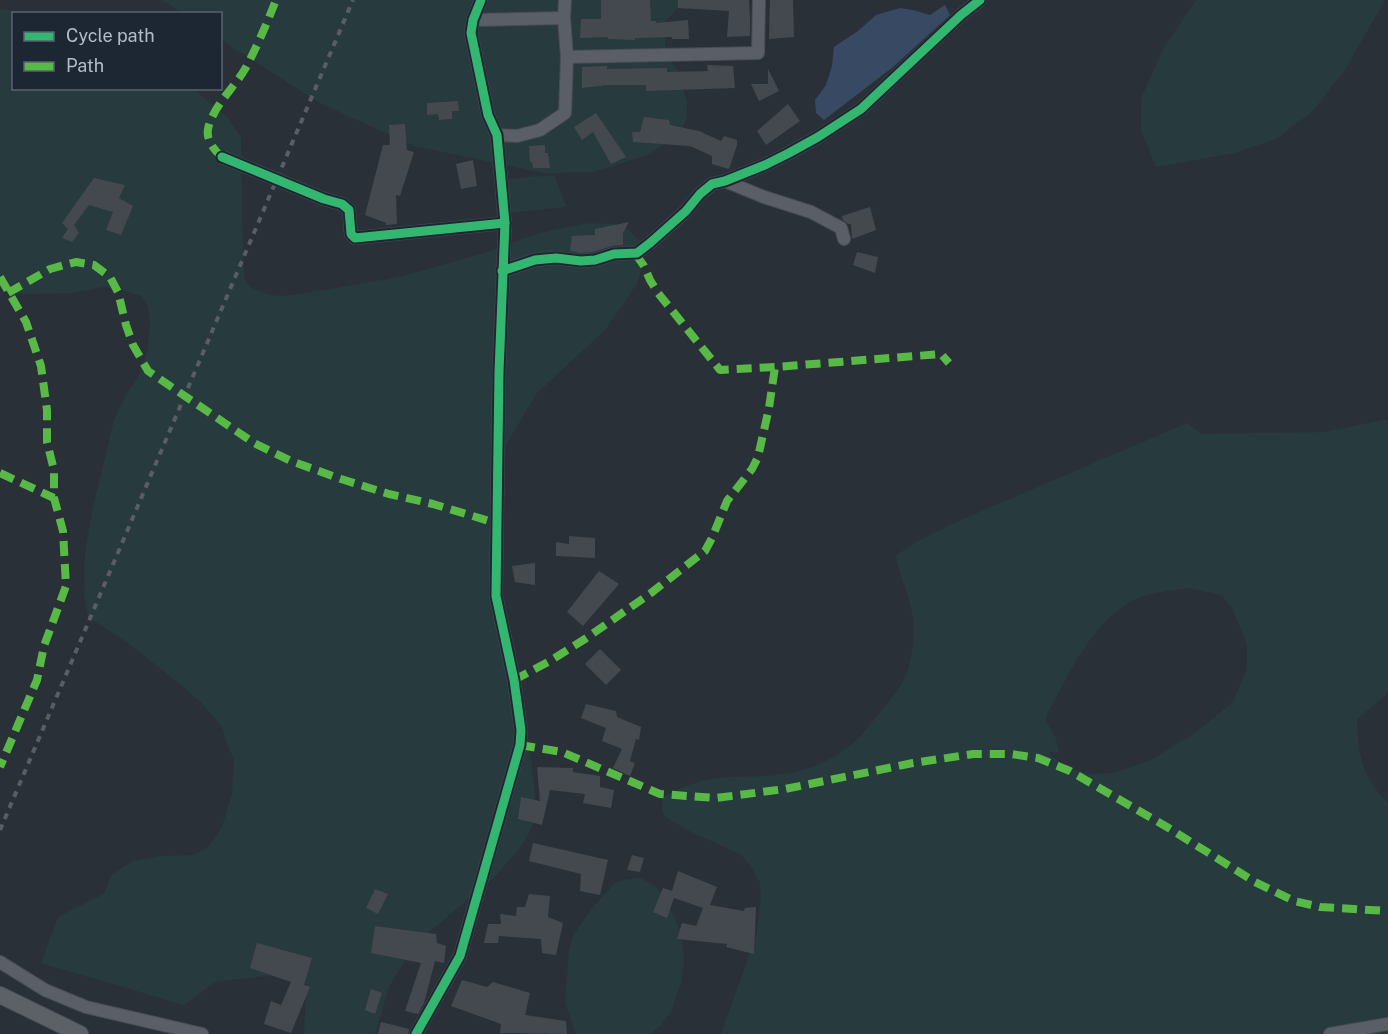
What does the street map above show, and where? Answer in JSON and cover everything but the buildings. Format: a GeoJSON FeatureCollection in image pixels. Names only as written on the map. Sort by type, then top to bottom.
{"type":"FeatureCollection","features":[{"type":"Feature","properties":{"kind":"main road"},"geometry":{"type":"LineString","coordinates":[[0,995],[80,1034]]}},
{"type":"Feature","properties":{"kind":"street"},"geometry":{"type":"LineString","coordinates":[[416,1034],[460,956],[520,745],[521,730],[514,680],[496,596],[504,223],[497,135],[488,115],[471,33],[473,20],[481,0]]}},
{"type":"Feature","properties":{"kind":"street"},"geometry":{"type":"LineString","coordinates":[[497,135],[517,136],[540,130],[565,113],[567,57],[565,0]]}},
{"type":"Feature","properties":{"kind":"street"},"geometry":{"type":"LineString","coordinates":[[567,57],[758,53],[759,0]]}},
{"type":"Feature","properties":{"kind":"street"},"geometry":{"type":"LineString","coordinates":[[502,272],[535,260],[556,258],[581,261],[595,260],[614,254],[637,253],[686,211],[712,184],[765,165],[789,153],[861,109],[980,0]]}},
{"type":"Feature","properties":{"kind":"street"},"geometry":{"type":"LineString","coordinates":[[473,20],[564,18]]}},
{"type":"Feature","properties":{"kind":"street"},"geometry":{"type":"LineString","coordinates":[[222,157],[324,199],[342,204],[349,210],[351,234],[355,238],[504,223]]}},
{"type":"Feature","properties":{"kind":"street"},"geometry":{"type":"LineString","coordinates":[[725,181],[764,197],[811,212],[841,228],[844,239]]}},
{"type":"Feature","properties":{"kind":"street"},"geometry":{"type":"LineString","coordinates":[[0,962],[45,990],[86,1007],[202,1034]]}},
{"type":"Feature","properties":{"kind":"street"},"geometry":{"type":"LineString","coordinates":[[1330,1034],[1388,1024]]}},
{"type":"Feature","properties":{"kind":"green space"},"geometry":{"type":"Polygon","coordinates":[[[162,0],[685,0],[666,21],[665,54],[678,71],[687,101],[687,117],[680,135],[647,155],[594,172],[544,173],[414,146],[320,103],[222,41],[222,12],[180,12],[162,0]]]}},
{"type":"Feature","properties":{"kind":"green space"},"geometry":{"type":"Polygon","coordinates":[[[1196,0],[1385,0],[1346,68],[1312,112],[1276,139],[1235,153],[1156,167],[1141,130],[1141,98],[1163,49],[1196,0]]]}},
{"type":"Feature","properties":{"kind":"green space"},"geometry":{"type":"Polygon","coordinates":[[[0,9],[28,12],[12,12],[12,90],[195,90],[228,118],[241,137],[245,280],[252,288],[269,295],[283,296],[403,276],[481,254],[539,233],[589,223],[614,224],[628,230],[643,244],[643,264],[637,284],[605,330],[537,393],[506,445],[494,481],[496,545],[531,759],[536,805],[532,826],[524,842],[497,875],[415,944],[389,987],[375,1034],[304,1034],[306,984],[300,978],[292,976],[217,981],[184,1005],[41,963],[58,917],[104,894],[111,875],[131,862],[160,856],[194,855],[208,847],[222,827],[232,794],[234,760],[222,727],[200,701],[125,641],[88,617],[84,595],[85,554],[92,512],[114,420],[139,375],[148,349],[150,321],[147,304],[141,296],[104,287],[72,293],[30,294],[8,293],[0,288],[0,9]]]}},
{"type":"Feature","properties":{"kind":"green space"},"geometry":{"type":"Polygon","coordinates":[[[554,175],[566,207],[507,213],[508,179],[554,175]]]}},
{"type":"Feature","properties":{"kind":"green space"},"geometry":{"type":"Polygon","coordinates":[[[1386,419],[1388,424],[1388,693],[1357,719],[1362,762],[1372,784],[1388,803],[1388,1034],[721,1034],[756,936],[761,897],[760,883],[750,865],[740,854],[691,832],[667,818],[662,812],[663,797],[706,780],[784,774],[803,770],[838,754],[861,735],[902,684],[911,655],[912,612],[896,555],[920,540],[963,519],[1187,423],[1201,434],[1325,432],[1386,419]],[[1188,588],[1155,593],[1138,598],[1107,620],[1083,649],[1046,716],[1046,721],[1055,736],[1059,753],[1050,752],[1050,755],[1069,768],[1089,774],[1113,773],[1149,761],[1195,733],[1233,702],[1247,669],[1247,645],[1233,610],[1222,595],[1188,588]]]}},
{"type":"Feature","properties":{"kind":"green space"},"geometry":{"type":"Polygon","coordinates":[[[641,878],[655,886],[666,898],[681,933],[684,959],[681,982],[671,1012],[650,1034],[576,1034],[565,1003],[569,951],[573,935],[594,906],[615,883],[641,878]]]}},
{"type":"Feature","properties":{"kind":"water"},"geometry":{"type":"Polygon","coordinates":[[[945,5],[950,15],[893,67],[824,120],[816,113],[815,100],[826,85],[832,66],[834,47],[858,31],[876,15],[900,8],[930,15],[945,5]]]}},
{"type":"Feature","properties":{"kind":"railway"},"geometry":{"type":"LineString","coordinates":[[0,830],[353,0]]}},
{"type":"Feature","properties":{"kind":"marked path"},"geometry":{"type":"LineString","coordinates":[[222,157],[209,141],[208,129],[214,113],[245,69],[276,0]]}},
{"type":"Feature","properties":{"kind":"marked path"},"geometry":{"type":"LineString","coordinates":[[637,253],[658,293],[720,370],[941,354],[949,363]]}},
{"type":"Feature","properties":{"kind":"marked path"},"geometry":{"type":"LineString","coordinates":[[8,293],[50,269],[76,262],[94,265],[110,277],[118,292],[133,345],[148,371],[254,443],[291,461],[341,479],[496,523]]}},
{"type":"Feature","properties":{"kind":"marked path"},"geometry":{"type":"LineString","coordinates":[[0,277],[26,322],[41,366],[47,410],[47,442],[54,470],[54,498],[63,531],[66,586],[44,646],[37,680],[0,767]]}},
{"type":"Feature","properties":{"kind":"marked path"},"geometry":{"type":"LineString","coordinates":[[514,680],[585,639],[651,593],[705,551],[727,501],[752,469],[758,457],[775,367]]}},
{"type":"Feature","properties":{"kind":"marked path"},"geometry":{"type":"LineString","coordinates":[[0,473],[54,498]]}},
{"type":"Feature","properties":{"kind":"marked path"},"geometry":{"type":"LineString","coordinates":[[520,745],[562,752],[660,794],[716,798],[785,789],[913,763],[973,754],[1011,754],[1038,758],[1070,771],[1167,827],[1255,882],[1294,901],[1320,907],[1388,911]]}},
{"type":"Feature","properties":{"kind":"cycle path"},"geometry":{"type":"LineString","coordinates":[[416,1034],[460,956],[520,745],[521,730],[514,680],[496,596],[499,372],[505,223],[497,135],[488,115],[471,33],[473,20],[481,0]]}},
{"type":"Feature","properties":{"kind":"cycle path"},"geometry":{"type":"LineString","coordinates":[[502,271],[535,260],[556,258],[581,261],[595,260],[614,254],[637,253],[686,211],[712,184],[765,165],[789,153],[861,109],[980,0]]}},
{"type":"Feature","properties":{"kind":"cycle path"},"geometry":{"type":"LineString","coordinates":[[222,157],[324,199],[342,204],[349,210],[351,234],[355,238],[505,223]]}}]}
